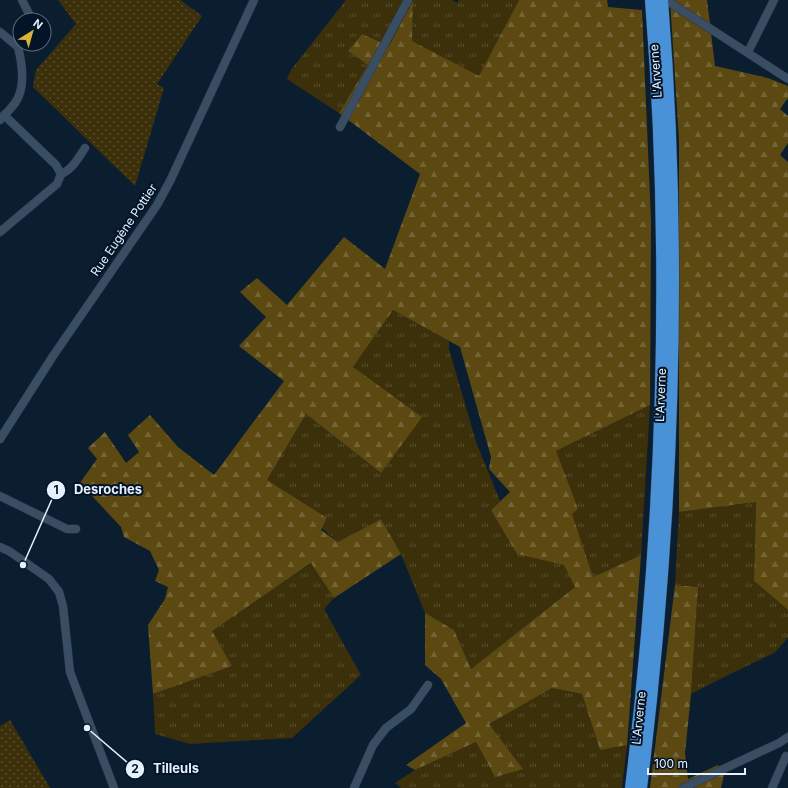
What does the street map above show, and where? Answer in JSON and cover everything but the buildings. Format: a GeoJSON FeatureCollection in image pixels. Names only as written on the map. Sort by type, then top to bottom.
{"type":"FeatureCollection","features":[{"type":"Feature","properties":{"kind":"highway","name":"L'Arverne"},"geometry":{"type":"LineString","coordinates":[[631,788],[643,683],[653,572],[662,379],[663,295],[660,159],[651,0]]}},
{"type":"Feature","properties":{"kind":"highway","name":"L'Arverne"},"geometry":{"type":"LineString","coordinates":[[641,788],[653,685],[663,566],[672,378],[672,222],[662,0]]}},
{"type":"Feature","properties":{"kind":"street"},"geometry":{"type":"LineString","coordinates":[[22,0],[28,12]]}},
{"type":"Feature","properties":{"kind":"street","name":"Rue Eugène Pottier"},"geometry":{"type":"LineString","coordinates":[[0,439],[53,356],[157,205],[170,181],[254,0]]}},
{"type":"Feature","properties":{"kind":"street"},"geometry":{"type":"LineString","coordinates":[[340,127],[408,0]]}},
{"type":"Feature","properties":{"kind":"street"},"geometry":{"type":"LineString","coordinates":[[666,0],[788,78]]}},
{"type":"Feature","properties":{"kind":"street"},"geometry":{"type":"LineString","coordinates":[[748,52],[774,0]]}},
{"type":"Feature","properties":{"kind":"street"},"geometry":{"type":"LineString","coordinates":[[0,32],[12,40]]}},
{"type":"Feature","properties":{"kind":"street"},"geometry":{"type":"LineString","coordinates":[[20,52],[22,84],[16,102],[2,117],[56,165],[61,174]]}},
{"type":"Feature","properties":{"kind":"street"},"geometry":{"type":"LineString","coordinates":[[0,232],[57,184],[61,174],[66,172],[85,148]]}},
{"type":"Feature","properties":{"kind":"street"},"geometry":{"type":"LineString","coordinates":[[0,496],[67,529],[76,529]]}},
{"type":"Feature","properties":{"kind":"street"},"geometry":{"type":"LineString","coordinates":[[0,547],[9,551],[49,579],[59,592],[63,606],[70,672],[114,788]]}},
{"type":"Feature","properties":{"kind":"street"},"geometry":{"type":"LineString","coordinates":[[354,788],[373,745],[386,728],[411,709],[428,685]]}},
{"type":"Feature","properties":{"kind":"street"},"geometry":{"type":"LineString","coordinates":[[683,788],[788,737]]}},
{"type":"Feature","properties":{"kind":"street"},"geometry":{"type":"LineString","coordinates":[[772,788],[787,756],[778,743]]}},
{"type":"Feature","properties":{"kind":"green space"},"geometry":{"type":"Polygon","coordinates":[[[58,0],[180,0],[202,16],[157,84],[164,88],[135,186],[33,87],[36,70],[76,24],[58,0]]]}},
{"type":"Feature","properties":{"kind":"green space"},"geometry":{"type":"Polygon","coordinates":[[[346,0],[452,0],[457,3],[459,0],[519,0],[479,77],[412,41],[413,3],[389,46],[348,51],[368,65],[339,113],[287,79],[291,70],[346,0]]]}},
{"type":"Feature","properties":{"kind":"green space"},"geometry":{"type":"Polygon","coordinates":[[[519,0],[607,0],[608,7],[642,10],[651,221],[650,405],[556,451],[578,509],[572,514],[593,577],[641,555],[627,745],[600,750],[582,694],[552,688],[489,724],[523,769],[495,777],[476,742],[415,770],[406,765],[466,723],[441,679],[425,665],[425,613],[454,630],[471,669],[575,587],[564,565],[517,554],[491,510],[510,492],[489,469],[491,457],[460,347],[393,310],[353,367],[422,417],[381,473],[306,414],[267,480],[327,518],[321,530],[338,542],[381,519],[401,554],[334,598],[311,563],[212,631],[232,666],[153,694],[148,625],[165,599],[168,587],[155,581],[159,570],[150,551],[124,537],[121,527],[80,483],[97,459],[88,448],[105,432],[126,463],[139,452],[128,435],[150,415],[178,447],[214,475],[284,381],[239,346],[266,317],[240,292],[257,278],[287,305],[344,237],[385,269],[420,174],[339,113],[368,65],[348,51],[362,34],[389,46],[413,1],[412,41],[479,76],[519,0]]]}},
{"type":"Feature","properties":{"kind":"green space"},"geometry":{"type":"Polygon","coordinates":[[[670,0],[707,0],[715,66],[768,78],[788,86],[788,98],[780,109],[788,116],[788,143],[780,155],[788,162],[788,610],[754,581],[756,502],[679,512],[679,139],[670,0]]]}},
{"type":"Feature","properties":{"kind":"green space"},"geometry":{"type":"Polygon","coordinates":[[[393,310],[449,341],[449,349],[476,442],[500,501],[491,510],[517,553],[565,565],[575,587],[471,669],[454,630],[425,613],[401,554],[381,519],[338,542],[322,528],[327,519],[267,480],[306,414],[381,473],[353,367],[393,310]]]}},
{"type":"Feature","properties":{"kind":"green space"},"geometry":{"type":"Polygon","coordinates":[[[650,405],[641,555],[593,577],[571,514],[556,451],[650,405]]]}},
{"type":"Feature","properties":{"kind":"green space"},"geometry":{"type":"Polygon","coordinates":[[[756,502],[754,581],[788,610],[788,638],[774,653],[691,694],[698,587],[675,585],[679,512],[756,502]]]}},
{"type":"Feature","properties":{"kind":"green space"},"geometry":{"type":"Polygon","coordinates":[[[312,563],[334,598],[324,609],[361,675],[292,738],[190,744],[155,734],[153,694],[232,666],[211,631],[312,563]]]}},
{"type":"Feature","properties":{"kind":"green space"},"geometry":{"type":"Polygon","coordinates":[[[675,585],[698,587],[691,694],[685,753],[688,779],[718,765],[724,775],[721,788],[650,788],[675,585]]]}},
{"type":"Feature","properties":{"kind":"green space"},"geometry":{"type":"Polygon","coordinates":[[[552,688],[582,694],[600,750],[627,745],[622,788],[401,788],[395,783],[415,770],[476,742],[495,777],[522,768],[489,724],[552,688]]]}},
{"type":"Feature","properties":{"kind":"green space"},"geometry":{"type":"Polygon","coordinates":[[[10,720],[50,788],[0,788],[0,726],[10,720]]]}},
{"type":"Feature","properties":{"kind":"place","name":"Desroches"},"geometry":{"type":"Point","coordinates":[23,565]}},
{"type":"Feature","properties":{"kind":"place","name":"Tilleuls"},"geometry":{"type":"Point","coordinates":[87,728]}}]}
